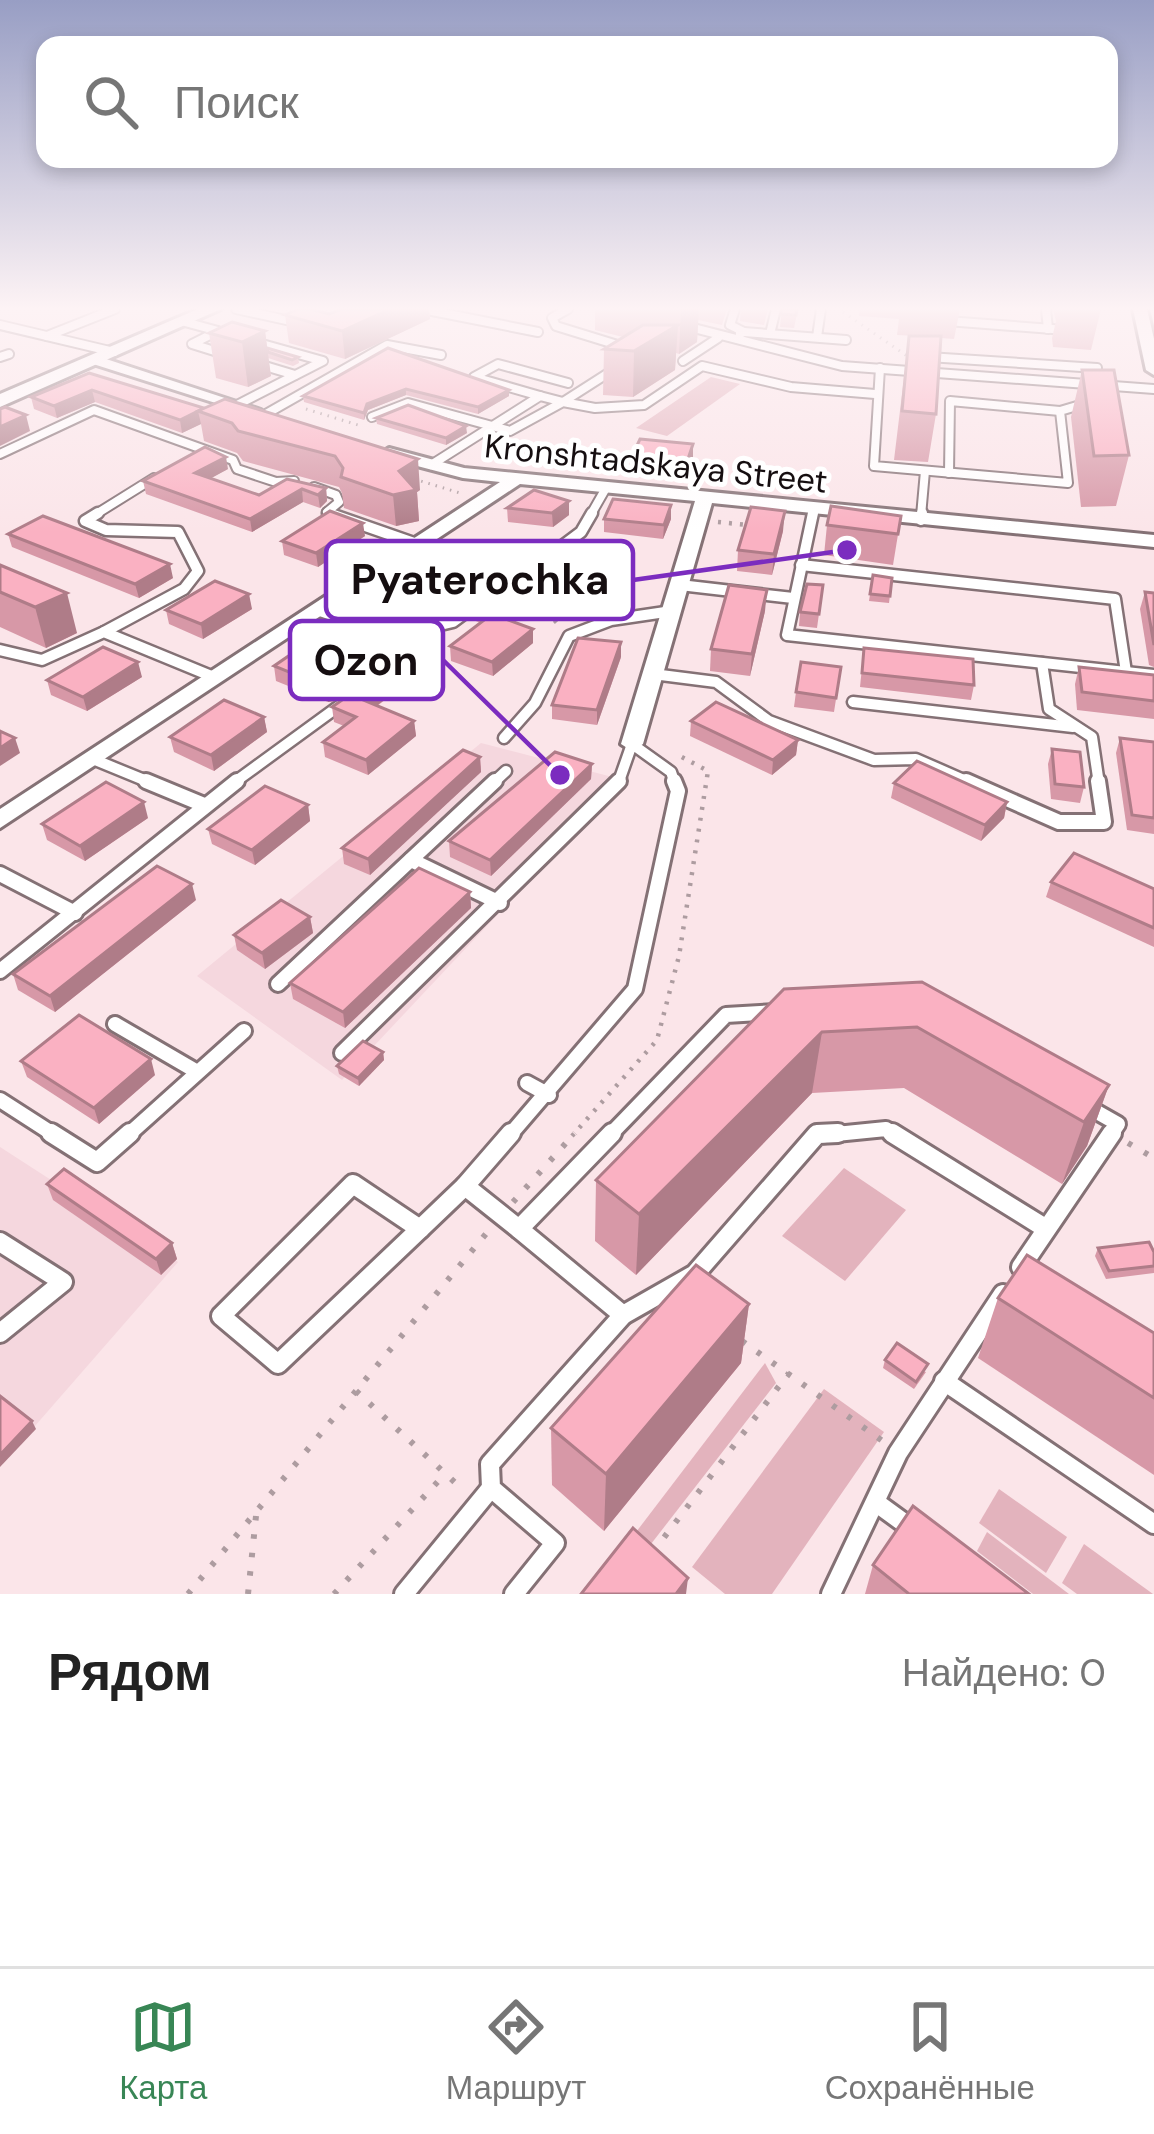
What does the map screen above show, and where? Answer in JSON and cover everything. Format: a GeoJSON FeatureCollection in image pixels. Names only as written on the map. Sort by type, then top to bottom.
{"type":"FeatureCollection","features":[{"type":"Feature","properties":{"kind":"street"},"geometry":{"type":"LineString","coordinates":[[0,401],[41,383]]}},
{"type":"Feature","properties":{"kind":"street"},"geometry":{"type":"LineString","coordinates":[[162,383],[285,421]]}},
{"type":"Feature","properties":{"kind":"street","name":"Kronshtadskaya Street"},"geometry":{"type":"LineString","coordinates":[[366,446],[430,465],[516,478],[1154,542]]}},
{"type":"Feature","properties":{"kind":"street"},"geometry":{"type":"LineString","coordinates":[[0,820],[516,478]]}},
{"type":"Feature","properties":{"kind":"street"},"geometry":{"type":"LineString","coordinates":[[632,744],[705,498]]}},
{"type":"Feature","properties":{"kind":"lane"},"geometry":{"type":"LineString","coordinates":[[245,412],[284,383]]}},
{"type":"Feature","properties":{"kind":"lane"},"geometry":{"type":"LineString","coordinates":[[245,412],[306,383]]}},
{"type":"Feature","properties":{"kind":"lane"},"geometry":{"type":"LineString","coordinates":[[495,383],[595,408],[644,405],[676,383]]}},
{"type":"Feature","properties":{"kind":"lane"},"geometry":{"type":"LineString","coordinates":[[372,417],[408,403],[495,428],[526,426],[590,383]]}},
{"type":"Feature","properties":{"kind":"lane"},"geometry":{"type":"LineString","coordinates":[[776,383],[875,394]]}},
{"type":"Feature","properties":{"kind":"lane"},"geometry":{"type":"LineString","coordinates":[[877,383],[874,466],[1068,484],[1060,411]]}},
{"type":"Feature","properties":{"kind":"lane"},"geometry":{"type":"LineString","coordinates":[[949,473],[950,401],[1060,411],[1089,403],[1088,383]]}},
{"type":"Feature","properties":{"kind":"lane"},"geometry":{"type":"LineString","coordinates":[[1093,383],[1154,388]]}},
{"type":"Feature","properties":{"kind":"lane"},"geometry":{"type":"LineString","coordinates":[[495,428],[496,422],[540,397]]}},
{"type":"Feature","properties":{"kind":"lane"},"geometry":{"type":"LineString","coordinates":[[0,454],[94,410],[233,460],[237,470],[336,495],[339,502],[327,512],[331,516],[417,544]]}},
{"type":"Feature","properties":{"kind":"lane"},"geometry":{"type":"LineString","coordinates":[[430,465],[495,428]]}},
{"type":"Feature","properties":{"kind":"lane"},"geometry":{"type":"LineString","coordinates":[[184,441],[206,431]]}},
{"type":"Feature","properties":{"kind":"lane"},"geometry":{"type":"LineString","coordinates":[[189,460],[208,450]]}},
{"type":"Feature","properties":{"kind":"lane"},"geometry":{"type":"LineString","coordinates":[[0,650],[31,664],[45,662],[184,590],[198,571],[178,532],[106,530],[86,521],[170,470]]}},
{"type":"Feature","properties":{"kind":"lane"},"geometry":{"type":"LineString","coordinates":[[921,520],[925,471]]}},
{"type":"Feature","properties":{"kind":"lane"},"geometry":{"type":"LineString","coordinates":[[537,565],[581,532],[606,488]]}},
{"type":"Feature","properties":{"kind":"lane"},"geometry":{"type":"LineString","coordinates":[[814,509],[787,635],[1154,675]]}},
{"type":"Feature","properties":{"kind":"lane"},"geometry":{"type":"LineString","coordinates":[[801,565],[1115,599],[1126,672]]}},
{"type":"Feature","properties":{"kind":"lane"},"geometry":{"type":"LineString","coordinates":[[680,585],[793,598]]}},
{"type":"Feature","properties":{"kind":"lane"},"geometry":{"type":"LineString","coordinates":[[317,610],[394,636],[453,622],[495,591]]}},
{"type":"Feature","properties":{"kind":"lane"},"geometry":{"type":"LineString","coordinates":[[504,738],[535,703],[569,636],[611,620],[672,611]]}},
{"type":"Feature","properties":{"kind":"lane"},"geometry":{"type":"LineString","coordinates":[[104,632],[216,678]]}},
{"type":"Feature","properties":{"kind":"lane"},"geometry":{"type":"LineString","coordinates":[[377,658],[394,636]]}},
{"type":"Feature","properties":{"kind":"lane"},"geometry":{"type":"LineString","coordinates":[[653,674],[716,682],[769,721],[874,760],[916,759],[1060,822],[1104,822],[1092,737],[1049,709],[1042,663]]}},
{"type":"Feature","properties":{"kind":"lane"},"geometry":{"type":"LineString","coordinates":[[853,702],[1078,728]]}},
{"type":"Feature","properties":{"kind":"lane"},"geometry":{"type":"LineString","coordinates":[[0,971],[204,805],[340,706]]}},
{"type":"Feature","properties":{"kind":"lane"},"geometry":{"type":"LineString","coordinates":[[342,1053],[618,784],[632,744],[671,772],[678,790],[635,989],[549,1095],[465,1186],[421,1229],[278,1364],[221,1316],[353,1184],[421,1229]]}},
{"type":"Feature","properties":{"kind":"lane"},"geometry":{"type":"LineString","coordinates":[[93,759],[204,805]]}},
{"type":"Feature","properties":{"kind":"lane"},"geometry":{"type":"LineString","coordinates":[[278,984],[506,771]]}},
{"type":"Feature","properties":{"kind":"lane"},"geometry":{"type":"LineString","coordinates":[[412,860],[500,903]]}},
{"type":"Feature","properties":{"kind":"lane"},"geometry":{"type":"LineString","coordinates":[[0,874],[75,913]]}},
{"type":"Feature","properties":{"kind":"lane"},"geometry":{"type":"LineString","coordinates":[[518,1229],[726,1015],[790,1011]]}},
{"type":"Feature","properties":{"kind":"lane"},"geometry":{"type":"LineString","coordinates":[[115,1024],[194,1070]]}},
{"type":"Feature","properties":{"kind":"lane"},"geometry":{"type":"LineString","coordinates":[[0,1100],[98,1162],[194,1070],[244,1031]]}},
{"type":"Feature","properties":{"kind":"lane"},"geometry":{"type":"LineString","coordinates":[[527,1083],[549,1095]]}},
{"type":"Feature","properties":{"kind":"lane"},"geometry":{"type":"LineString","coordinates":[[831,1594],[878,1504],[898,1453],[1118,1124],[1078,1102]]}},
{"type":"Feature","properties":{"kind":"lane"},"geometry":{"type":"LineString","coordinates":[[404,1594],[484,1496],[484,1460],[623,1315],[694,1274],[817,1133],[886,1130],[1045,1228]]}},
{"type":"Feature","properties":{"kind":"lane"},"geometry":{"type":"LineString","coordinates":[[465,1186],[623,1315]]}},
{"type":"Feature","properties":{"kind":"lane"},"geometry":{"type":"LineString","coordinates":[[0,1242],[63,1282],[0,1333]]}},
{"type":"Feature","properties":{"kind":"lane"},"geometry":{"type":"LineString","coordinates":[[1012,1280],[1032,1292]]}},
{"type":"Feature","properties":{"kind":"lane"},"geometry":{"type":"LineString","coordinates":[[944,1381],[1154,1524]]}},
{"type":"Feature","properties":{"kind":"lane"},"geometry":{"type":"LineString","coordinates":[[484,1496],[555,1544],[514,1594]]}},
{"type":"Feature","properties":{"kind":"lane"},"geometry":{"type":"LineString","coordinates":[[878,1504],[932,1543]]}},
{"type":"Feature","properties":{"kind":"path"},"geometry":{"type":"LineString","coordinates":[[495,591],[537,565]]}},
{"type":"Feature","properties":{"kind":"path"},"geometry":{"type":"LineString","coordinates":[[518,580],[569,636]]}},
{"type":"Feature","properties":{"kind":"path"},"geometry":{"type":"LineString","coordinates":[[340,706],[377,658]]}},
{"type":"Feature","properties":{"kind":"path"},"geometry":{"type":"LineString","coordinates":[[1112,1134],[1154,1157]]}},
{"type":"Feature","properties":{"kind":"path"},"geometry":{"type":"LineString","coordinates":[[188,1594],[502,1215]]}},
{"type":"Feature","properties":{"kind":"path"},"geometry":{"type":"LineString","coordinates":[[737,1337],[898,1453]]}},
{"type":"Feature","properties":{"kind":"path"},"geometry":{"type":"LineString","coordinates":[[641,1569],[789,1372]]}},
{"type":"Feature","properties":{"kind":"path"},"geometry":{"type":"LineString","coordinates":[[356,1391],[445,1474],[484,1496]]}},
{"type":"Feature","properties":{"kind":"path"},"geometry":{"type":"LineString","coordinates":[[334,1594],[445,1474]]}},
{"type":"Feature","properties":{"kind":"path"},"geometry":{"type":"LineString","coordinates":[[248,1594],[256,1512]]}},
{"type":"Feature","properties":{"kind":"shaded area"},"geometry":{"type":"Polygon","coordinates":[[[702,383],[740,384],[667,436],[636,428],[702,383]]]}},
{"type":"Feature","properties":{"kind":"shaded area"},"geometry":{"type":"Polygon","coordinates":[[[481,743],[624,780],[342,1080],[197,976],[481,743]]]}},
{"type":"Feature","properties":{"kind":"shaded area"},"geometry":{"type":"Polygon","coordinates":[[[0,1147],[178,1262],[0,1466],[0,1147]]]}},
{"type":"Feature","properties":{"kind":"shaded area"},"geometry":{"type":"Polygon","coordinates":[[[844,1168],[906,1210],[845,1281],[782,1236],[844,1168]]]}},
{"type":"Feature","properties":{"kind":"shaded area"},"geometry":{"type":"Polygon","coordinates":[[[765,1363],[776,1383],[644,1553],[630,1540],[765,1363]]]}},
{"type":"Feature","properties":{"kind":"shaded area"},"geometry":{"type":"Polygon","coordinates":[[[824,1389],[884,1432],[772,1594],[725,1594],[692,1567],[824,1389]]]}},
{"type":"Feature","properties":{"kind":"shaded area"},"geometry":{"type":"Polygon","coordinates":[[[999,1489],[1067,1537],[1046,1573],[979,1523],[999,1489]]]}},
{"type":"Feature","properties":{"kind":"shaded area"},"geometry":{"type":"Polygon","coordinates":[[[987,1532],[1069,1594],[1033,1594],[977,1551],[987,1532]]]}},
{"type":"Feature","properties":{"kind":"shaded area"},"geometry":{"type":"Polygon","coordinates":[[[1084,1544],[1153,1594],[1077,1594],[1062,1583],[1084,1544]]]}},
{"type":"Feature","properties":{"kind":"building"},"geometry":{"type":"Polygon","coordinates":[[[64,383],[123,383],[204,408],[180,420],[92,390],[54,406],[31,397],[64,383]]]}},
{"type":"Feature","properties":{"kind":"building"},"geometry":{"type":"Polygon","coordinates":[[[325,383],[490,383],[509,390],[478,407],[406,389],[367,404],[364,413],[303,396],[325,383]]]}},
{"type":"Feature","properties":{"kind":"building"},"geometry":{"type":"Polygon","coordinates":[[[905,383],[938,383],[936,414],[902,411],[905,383]]]}},
{"type":"Feature","properties":{"kind":"building"},"geometry":{"type":"Polygon","coordinates":[[[1084,383],[1116,383],[1129,455],[1094,456],[1084,383]]]}},
{"type":"Feature","properties":{"kind":"building"},"geometry":{"type":"Polygon","coordinates":[[[225,399],[418,459],[399,471],[416,490],[393,495],[341,477],[343,468],[335,456],[238,431],[232,423],[198,411],[225,399]]]}},
{"type":"Feature","properties":{"kind":"building"},"geometry":{"type":"Polygon","coordinates":[[[408,405],[466,426],[446,438],[376,418],[408,405]]]}},
{"type":"Feature","properties":{"kind":"building"},"geometry":{"type":"Polygon","coordinates":[[[0,409],[26,415],[0,427],[0,409]]]}},
{"type":"Feature","properties":{"kind":"building"},"geometry":{"type":"Polygon","coordinates":[[[640,439],[693,444],[687,462],[632,456],[640,439]]]}},
{"type":"Feature","properties":{"kind":"building"},"geometry":{"type":"Polygon","coordinates":[[[205,447],[226,457],[195,473],[259,495],[287,479],[326,488],[318,495],[302,489],[250,519],[143,481],[205,447]]]}},
{"type":"Feature","properties":{"kind":"building"},"geometry":{"type":"Polygon","coordinates":[[[534,490],[569,501],[552,513],[507,508],[534,490]]]}},
{"type":"Feature","properties":{"kind":"building"},"geometry":{"type":"Polygon","coordinates":[[[613,499],[671,505],[664,525],[604,519],[613,499]]]}},
{"type":"Feature","properties":{"kind":"building"},"geometry":{"type":"Polygon","coordinates":[[[831,506],[901,516],[898,534],[827,525],[831,506]]]}},
{"type":"Feature","properties":{"kind":"building"},"geometry":{"type":"Polygon","coordinates":[[[751,507],[785,511],[774,554],[738,550],[751,507]]]}},
{"type":"Feature","properties":{"kind":"building"},"geometry":{"type":"Polygon","coordinates":[[[330,511],[363,523],[316,553],[282,541],[330,511]]]}},
{"type":"Feature","properties":{"kind":"building"},"geometry":{"type":"Polygon","coordinates":[[[43,516],[170,564],[135,584],[8,534],[43,516]]]}},
{"type":"Feature","properties":{"kind":"building"},"geometry":{"type":"Polygon","coordinates":[[[0,565],[67,593],[35,607],[0,592],[0,565]]]}},
{"type":"Feature","properties":{"kind":"building"},"geometry":{"type":"Polygon","coordinates":[[[873,575],[892,578],[890,596],[870,594],[873,575]]]}},
{"type":"Feature","properties":{"kind":"building"},"geometry":{"type":"Polygon","coordinates":[[[215,581],[249,594],[201,624],[166,610],[215,581]]]}},
{"type":"Feature","properties":{"kind":"building"},"geometry":{"type":"Polygon","coordinates":[[[807,584],[823,585],[819,614],[800,612],[807,584]]]}},
{"type":"Feature","properties":{"kind":"building"},"geometry":{"type":"Polygon","coordinates":[[[729,585],[767,590],[752,654],[711,649],[729,585]]]}},
{"type":"Feature","properties":{"kind":"building"},"geometry":{"type":"Polygon","coordinates":[[[1145,592],[1154,593],[1154,645],[1145,592]]]}},
{"type":"Feature","properties":{"kind":"building"},"geometry":{"type":"Polygon","coordinates":[[[492,614],[533,629],[492,662],[450,646],[492,614]]]}},
{"type":"Feature","properties":{"kind":"building"},"geometry":{"type":"Polygon","coordinates":[[[322,633],[409,666],[363,700],[414,721],[366,760],[323,742],[356,717],[332,707],[348,696],[344,685],[326,687],[274,666],[322,633]]]}},
{"type":"Feature","properties":{"kind":"building"},"geometry":{"type":"Polygon","coordinates":[[[578,638],[621,642],[597,710],[552,705],[578,638]]]}},
{"type":"Feature","properties":{"kind":"building"},"geometry":{"type":"Polygon","coordinates":[[[103,647],[138,662],[83,697],[47,680],[103,647]]]}},
{"type":"Feature","properties":{"kind":"building"},"geometry":{"type":"Polygon","coordinates":[[[864,648],[973,659],[974,685],[862,673],[864,648]]]}},
{"type":"Feature","properties":{"kind":"building"},"geometry":{"type":"Polygon","coordinates":[[[801,662],[841,667],[836,698],[796,692],[801,662]]]}},
{"type":"Feature","properties":{"kind":"building"},"geometry":{"type":"Polygon","coordinates":[[[1079,667],[1154,675],[1154,701],[1082,692],[1079,667]]]}},
{"type":"Feature","properties":{"kind":"building"},"geometry":{"type":"Polygon","coordinates":[[[224,700],[264,717],[211,755],[170,737],[224,700]]]}},
{"type":"Feature","properties":{"kind":"building"},"geometry":{"type":"Polygon","coordinates":[[[716,702],[798,740],[773,760],[691,721],[716,702]]]}},
{"type":"Feature","properties":{"kind":"building"},"geometry":{"type":"Polygon","coordinates":[[[0,731],[15,738],[0,748],[0,731]]]}},
{"type":"Feature","properties":{"kind":"building"},"geometry":{"type":"Polygon","coordinates":[[[1120,738],[1154,742],[1154,818],[1132,815],[1120,738]]]}},
{"type":"Feature","properties":{"kind":"building"},"geometry":{"type":"Polygon","coordinates":[[[1052,749],[1080,752],[1084,787],[1055,784],[1052,749]]]}},
{"type":"Feature","properties":{"kind":"building"},"geometry":{"type":"Polygon","coordinates":[[[463,750],[480,757],[368,859],[342,848],[463,750]]]}},
{"type":"Feature","properties":{"kind":"building"},"geometry":{"type":"Polygon","coordinates":[[[555,752],[592,764],[490,860],[449,841],[555,752]]]}},
{"type":"Feature","properties":{"kind":"building"},"geometry":{"type":"Polygon","coordinates":[[[917,761],[1007,802],[985,825],[894,783],[917,761]]]}},
{"type":"Feature","properties":{"kind":"building"},"geometry":{"type":"Polygon","coordinates":[[[106,782],[144,802],[80,846],[42,824],[106,782]]]}},
{"type":"Feature","properties":{"kind":"building"},"geometry":{"type":"Polygon","coordinates":[[[265,786],[308,805],[252,850],[208,829],[265,786]]]}},
{"type":"Feature","properties":{"kind":"building"},"geometry":{"type":"Polygon","coordinates":[[[1074,853],[1154,889],[1154,928],[1051,882],[1074,853]]]}},
{"type":"Feature","properties":{"kind":"building"},"geometry":{"type":"Polygon","coordinates":[[[157,866],[192,884],[50,996],[13,974],[157,866]]]}},
{"type":"Feature","properties":{"kind":"building"},"geometry":{"type":"Polygon","coordinates":[[[419,868],[470,892],[343,1012],[290,983],[419,868]]]}},
{"type":"Feature","properties":{"kind":"building"},"geometry":{"type":"Polygon","coordinates":[[[281,900],[310,917],[262,953],[234,935],[281,900]]]}},
{"type":"Feature","properties":{"kind":"building"},"geometry":{"type":"Polygon","coordinates":[[[922,982],[1109,1085],[1084,1122],[917,1027],[822,1032],[639,1214],[596,1180],[784,989],[922,982]]]}},
{"type":"Feature","properties":{"kind":"building"},"geometry":{"type":"Polygon","coordinates":[[[79,1015],[151,1059],[94,1108],[21,1061],[79,1015]]]}},
{"type":"Feature","properties":{"kind":"building"},"geometry":{"type":"Polygon","coordinates":[[[363,1041],[383,1052],[358,1078],[337,1066],[363,1041]]]}},
{"type":"Feature","properties":{"kind":"building"},"geometry":{"type":"Polygon","coordinates":[[[64,1169],[172,1243],[156,1259],[47,1184],[64,1169]]]}},
{"type":"Feature","properties":{"kind":"building"},"geometry":{"type":"Polygon","coordinates":[[[1149,1242],[1154,1266],[1109,1271],[1098,1248],[1149,1242]]]}},
{"type":"Feature","properties":{"kind":"building"},"geometry":{"type":"Polygon","coordinates":[[[1027,1255],[1154,1333],[1154,1398],[998,1298],[1027,1255]]]}},
{"type":"Feature","properties":{"kind":"building"},"geometry":{"type":"Polygon","coordinates":[[[696,1265],[749,1304],[606,1474],[551,1428],[696,1265]]]}},
{"type":"Feature","properties":{"kind":"building"},"geometry":{"type":"Polygon","coordinates":[[[897,1343],[928,1364],[916,1382],[885,1360],[897,1343]]]}},
{"type":"Feature","properties":{"kind":"building"},"geometry":{"type":"Polygon","coordinates":[[[0,1396],[32,1421],[0,1455],[0,1396]]]}},
{"type":"Feature","properties":{"kind":"building"},"geometry":{"type":"Polygon","coordinates":[[[913,1506],[1029,1594],[909,1594],[873,1565],[913,1506]]]}},
{"type":"Feature","properties":{"kind":"building"},"geometry":{"type":"Polygon","coordinates":[[[633,1528],[688,1578],[676,1594],[581,1594],[633,1528]]]}},
{"type":"Feature","properties":{"kind":"place","name":"Pyaterochka"},"geometry":{"type":"Point","coordinates":[847,550]}},
{"type":"Feature","properties":{"kind":"place","name":"Ozon"},"geometry":{"type":"Point","coordinates":[560,775]}}]}
